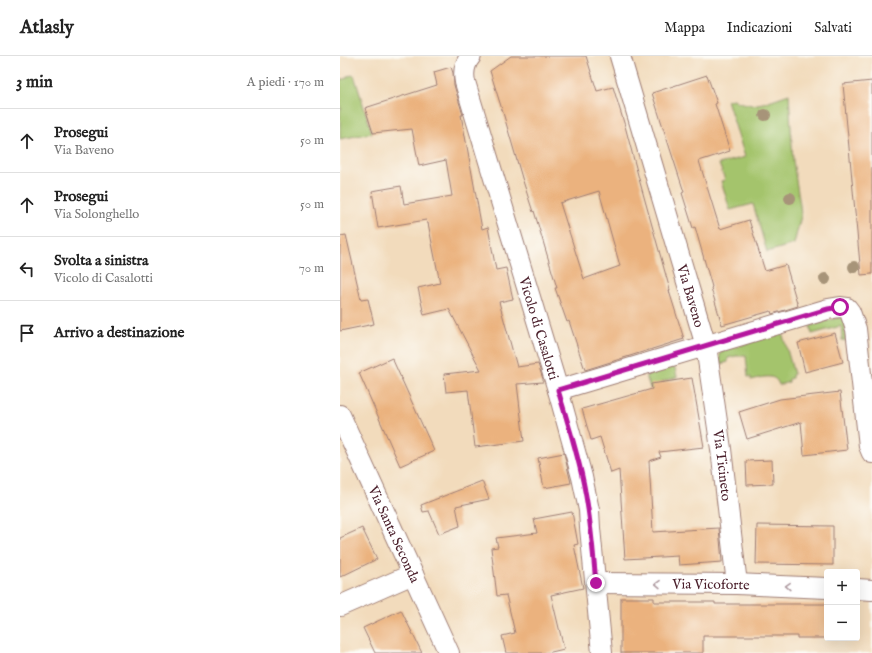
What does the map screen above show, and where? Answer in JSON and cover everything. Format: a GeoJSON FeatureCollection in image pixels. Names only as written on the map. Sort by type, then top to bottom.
{"type":"FeatureCollection","features":[{"type":"Feature","properties":{"kind":"street","name":"Vicolo di Casalotti"},"geometry":{"type":"LineString","coordinates":[[470,56],[464,69],[465,82],[558,390],[586,492],[602,653]]}},
{"type":"Feature","properties":{"kind":"street","name":"Via Baveno"},"geometry":{"type":"LineString","coordinates":[[620,56],[706,346],[828,309],[840,307],[847,308],[856,329],[869,446],[872,452]]}},
{"type":"Feature","properties":{"kind":"street"},"geometry":{"type":"LineString","coordinates":[[558,390],[706,346]]}},
{"type":"Feature","properties":{"kind":"street","name":"Via Ticineto"},"geometry":{"type":"LineString","coordinates":[[706,346],[721,449],[737,584]]}},
{"type":"Feature","properties":{"kind":"street","name":"Via Santa Seconda"},"geometry":{"type":"LineString","coordinates":[[340,415],[449,653]]}},
{"type":"Feature","properties":{"kind":"street"},"geometry":{"type":"LineString","coordinates":[[340,606],[413,574]]}},
{"type":"Feature","properties":{"kind":"street","name":"Via Vicoforte"},"geometry":{"type":"LineString","coordinates":[[596,583],[737,584],[824,588]]}},
{"type":"Feature","properties":{"kind":"street"},"geometry":{"type":"LineString","coordinates":[[860,589],[872,590]]}},
{"type":"Feature","properties":{"kind":"green space"},"geometry":{"type":"Polygon","coordinates":[[[354,75],[372,133],[340,139],[340,111],[342,108],[340,109],[340,80],[347,78],[347,76],[354,75]]]}},
{"type":"Feature","properties":{"kind":"green space"},"geometry":{"type":"Polygon","coordinates":[[[789,94],[793,161],[801,216],[794,244],[767,252],[753,204],[730,210],[721,181],[725,180],[719,164],[745,157],[727,100],[734,99],[738,102],[752,105],[763,103],[789,94]]]}},
{"type":"Feature","properties":{"kind":"green space"},"geometry":{"type":"Polygon","coordinates":[[[843,317],[845,320],[846,341],[842,340],[841,326],[812,334],[810,326],[843,317]]]}},
{"type":"Feature","properties":{"kind":"green space"},"geometry":{"type":"Polygon","coordinates":[[[782,332],[794,374],[792,375],[792,378],[789,379],[789,382],[779,385],[774,378],[771,377],[751,380],[751,377],[748,377],[746,356],[728,358],[728,362],[721,364],[721,352],[782,332]]]}},
{"type":"Feature","properties":{"kind":"green space"},"geometry":{"type":"Polygon","coordinates":[[[673,367],[675,368],[677,377],[661,382],[660,385],[660,420],[646,375],[673,367]]]}},
{"type":"Feature","properties":{"kind":"building"},"geometry":{"type":"Polygon","coordinates":[[[511,56],[586,56],[597,91],[613,87],[625,126],[670,290],[669,291],[684,339],[585,370],[569,321],[567,322],[555,288],[557,288],[490,71],[511,56]],[[599,191],[560,203],[584,279],[620,266],[599,191]]]}},
{"type":"Feature","properties":{"kind":"building"},"geometry":{"type":"Polygon","coordinates":[[[451,67],[454,85],[463,115],[461,115],[482,229],[488,227],[496,270],[506,268],[513,299],[499,302],[517,367],[538,364],[543,379],[543,382],[517,384],[524,441],[475,447],[468,390],[446,392],[444,374],[481,370],[449,309],[424,315],[418,288],[440,283],[428,223],[426,220],[378,228],[372,191],[401,186],[404,204],[452,196],[446,160],[419,166],[412,129],[373,133],[365,108],[437,85],[434,72],[451,67]]]}},
{"type":"Feature","properties":{"kind":"building"},"geometry":{"type":"Polygon","coordinates":[[[707,75],[717,103],[715,104],[730,151],[699,161],[720,229],[749,220],[765,271],[786,265],[798,306],[772,314],[771,311],[722,325],[695,227],[693,228],[682,193],[684,192],[652,93],[707,75]]]}},
{"type":"Feature","properties":{"kind":"building"},"geometry":{"type":"Polygon","coordinates":[[[872,81],[872,274],[861,275],[843,84],[872,81]]]}},
{"type":"Feature","properties":{"kind":"building"},"geometry":{"type":"Polygon","coordinates":[[[346,235],[361,300],[368,299],[374,324],[340,331],[340,236],[346,235]]]}},
{"type":"Feature","properties":{"kind":"building"},"geometry":{"type":"Polygon","coordinates":[[[835,333],[843,362],[805,372],[798,343],[835,333]]]}},
{"type":"Feature","properties":{"kind":"building"},"geometry":{"type":"Polygon","coordinates":[[[392,358],[434,451],[400,466],[359,373],[392,358]]]}},
{"type":"Feature","properties":{"kind":"building"},"geometry":{"type":"Polygon","coordinates":[[[692,378],[704,447],[659,452],[661,457],[649,461],[653,532],[719,528],[722,562],[679,565],[678,556],[625,559],[619,470],[611,473],[600,437],[591,440],[582,409],[652,389],[651,384],[692,378]]]}},
{"type":"Feature","properties":{"kind":"building"},"geometry":{"type":"Polygon","coordinates":[[[840,392],[847,450],[804,455],[801,422],[747,439],[739,412],[780,399],[840,392]]]}},
{"type":"Feature","properties":{"kind":"building"},"geometry":{"type":"Polygon","coordinates":[[[564,453],[571,483],[544,488],[538,458],[564,453]]]}},
{"type":"Feature","properties":{"kind":"building"},"geometry":{"type":"Polygon","coordinates":[[[772,460],[773,484],[747,485],[746,461],[772,460]]]}},
{"type":"Feature","properties":{"kind":"building"},"geometry":{"type":"Polygon","coordinates":[[[482,481],[489,499],[456,506],[460,526],[439,534],[429,511],[423,512],[421,505],[482,481]]]}},
{"type":"Feature","properties":{"kind":"building"},"geometry":{"type":"Polygon","coordinates":[[[572,512],[578,544],[574,545],[583,588],[551,595],[564,649],[547,653],[506,653],[502,636],[515,633],[506,595],[497,596],[491,548],[498,547],[496,538],[537,533],[534,519],[572,512]]]}},
{"type":"Feature","properties":{"kind":"building"},"geometry":{"type":"Polygon","coordinates":[[[757,525],[833,526],[833,565],[756,564],[757,525]]]}},
{"type":"Feature","properties":{"kind":"building"},"geometry":{"type":"Polygon","coordinates":[[[362,528],[377,559],[340,577],[340,538],[362,528]]]}},
{"type":"Feature","properties":{"kind":"building"},"geometry":{"type":"Polygon","coordinates":[[[621,598],[654,598],[654,602],[715,602],[715,604],[824,604],[824,638],[797,638],[797,636],[703,636],[703,653],[621,653],[621,598]]]}},
{"type":"Feature","properties":{"kind":"building"},"geometry":{"type":"Polygon","coordinates":[[[401,610],[422,653],[375,653],[363,628],[401,610]]]}},
{"type":"Feature","properties":{"kind":"route"},"geometry":{"type":"LineString","coordinates":[[596,583],[586,492],[558,390],[828,309],[840,307]]}}]}
